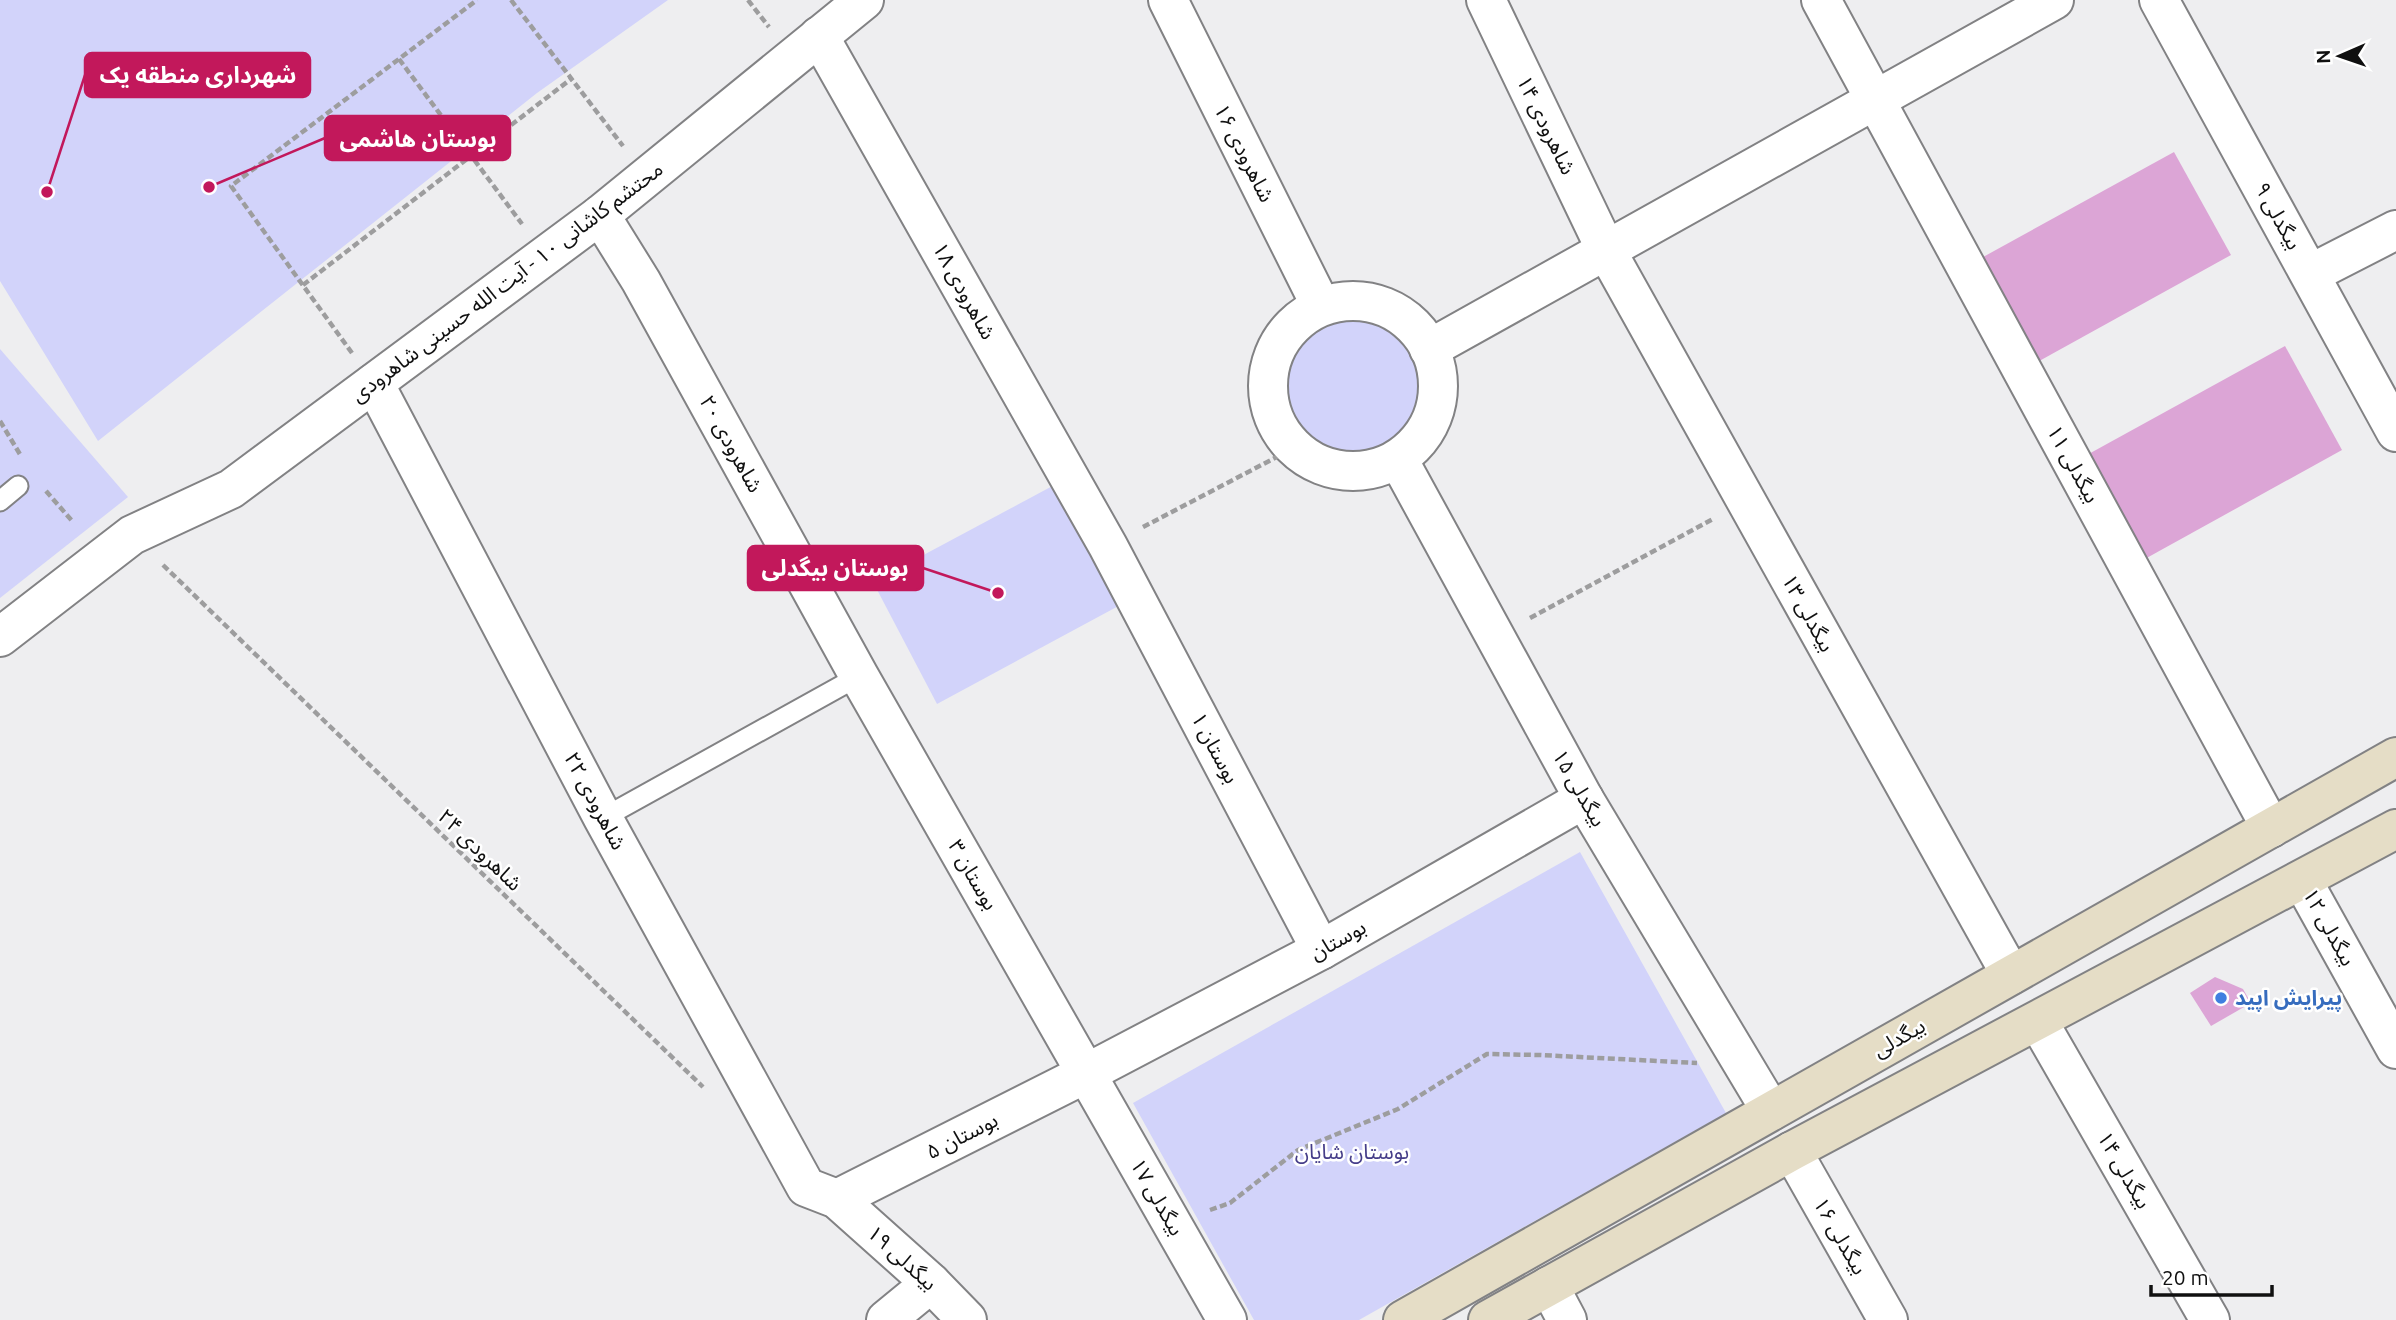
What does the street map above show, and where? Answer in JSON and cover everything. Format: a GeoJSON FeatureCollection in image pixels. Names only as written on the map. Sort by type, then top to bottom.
{"type":"FeatureCollection","features":[{"type":"Feature","properties":{"kind":"main road","name":"بیگدلی"},"geometry":{"type":"LineString","coordinates":[[1403,1320],[2396,757]]}},
{"type":"Feature","properties":{"kind":"main road"},"geometry":{"type":"LineString","coordinates":[[2272,828],[2302,880]]}},
{"type":"Feature","properties":{"kind":"main road"},"geometry":{"type":"LineString","coordinates":[[1488,1320],[1792,1151],[2396,828]]}},
{"type":"Feature","properties":{"kind":"main road"},"geometry":{"type":"LineString","coordinates":[[2011,975],[2038,1021]]}},
{"type":"Feature","properties":{"kind":"main road"},"geometry":{"type":"LineString","coordinates":[[1770,1111],[1792,1151]]}},
{"type":"Feature","properties":{"kind":"street","name":"محتشم کاشانی ۱۰ - آیت الله حسینی شاهرودی"},"geometry":{"type":"LineString","coordinates":[[0,637],[132,536],[231,489],[600,215],[864,0]]}},
{"type":"Feature","properties":{"kind":"street","name":"شاهرودی ۱۶"},"geometry":{"type":"LineString","coordinates":[[1168,0],[1321,306]]}},
{"type":"Feature","properties":{"kind":"street","name":"شاهرودی ۱۴"},"geometry":{"type":"LineString","coordinates":[[1486,0],[1606,250]]}},
{"type":"Feature","properties":{"kind":"street","name":"بیگدلی ۱۱"},"geometry":{"type":"LineString","coordinates":[[1821,0],[2272,828]]}},
{"type":"Feature","properties":{"kind":"street"},"geometry":{"type":"LineString","coordinates":[[1429,349],[2054,0]]}},
{"type":"Feature","properties":{"kind":"street","name":"بیگدلی ۹"},"geometry":{"type":"LineString","coordinates":[[2159,0],[2396,432]]}},
{"type":"Feature","properties":{"kind":"street","name":"شاهرودی ۱۸"},"geometry":{"type":"LineString","coordinates":[[820,36],[1108,546]]}},
{"type":"Feature","properties":{"kind":"street","name":"شاهرودی ۲۰"},"geometry":{"type":"LineString","coordinates":[[600,215],[641,281],[859,676]]}},
{"type":"Feature","properties":{"kind":"street"},"geometry":{"type":"LineString","coordinates":[[2311,274],[2396,230]]}},
{"type":"Feature","properties":{"kind":"street","name":"بیگدلی ۱۳"},"geometry":{"type":"LineString","coordinates":[[1606,250],[2011,975]]}},
{"type":"Feature","properties":{"kind":"street"},"geometry":{"type":"LineString","coordinates":[[1349,300],[1377,303],[1402,316],[1423,335],[1429,349],[1435,361],[1438,388],[1433,416],[1419,440],[1398,458],[1372,469],[1345,471],[1318,464],[1294,448],[1278,425],[1269,398],[1269,370],[1279,343],[1297,321],[1321,306],[1349,300]]}},
{"type":"Feature","properties":{"kind":"street","name":"شاهرودی ۲۲"},"geometry":{"type":"LineString","coordinates":[[374,383],[603,818],[806,1187],[836,1199]]}},
{"type":"Feature","properties":{"kind":"street","name":"بیگدلی ۱۵"},"geometry":{"type":"LineString","coordinates":[[1398,458],[1584,799],[1770,1111]]}},
{"type":"Feature","properties":{"kind":"street","name":"بوستان ۱"},"geometry":{"type":"LineString","coordinates":[[1108,546],[1321,950]]}},
{"type":"Feature","properties":{"kind":"street","name":"بوستان ۳"},"geometry":{"type":"LineString","coordinates":[[859,676],[1087,1073]]}},
{"type":"Feature","properties":{"kind":"street","name":"بوستان"},"geometry":{"type":"LineString","coordinates":[[1087,1073],[1321,950],[1584,799]]}},
{"type":"Feature","properties":{"kind":"street","name":"بیگدلی ۱۲"},"geometry":{"type":"LineString","coordinates":[[2302,880],[2396,1049]]}},
{"type":"Feature","properties":{"kind":"street","name":"بیگدلی ۱۴"},"geometry":{"type":"LineString","coordinates":[[2038,1021],[2210,1320]]}},
{"type":"Feature","properties":{"kind":"street","name":"بوستان ۵"},"geometry":{"type":"LineString","coordinates":[[836,1199],[1087,1073]]}},
{"type":"Feature","properties":{"kind":"street","name":"بیگدلی ۱۷"},"geometry":{"type":"LineString","coordinates":[[1087,1073],[1227,1320]]}},
{"type":"Feature","properties":{"kind":"street","name":"بیگدلی ۱۶"},"geometry":{"type":"LineString","coordinates":[[1792,1151],[1888,1320]]}},
{"type":"Feature","properties":{"kind":"street","name":"بیگدلی ۱۹"},"geometry":{"type":"LineString","coordinates":[[836,1199],[931,1283],[967,1320]]}},
{"type":"Feature","properties":{"kind":"street"},"geometry":{"type":"LineString","coordinates":[[886,1320],[931,1283]]}},
{"type":"Feature","properties":{"kind":"street"},"geometry":{"type":"LineString","coordinates":[[1549,1286],[1567,1320]]}},
{"type":"Feature","properties":{"kind":"lane"},"geometry":{"type":"LineString","coordinates":[[0,501],[18,486]]}},
{"type":"Feature","properties":{"kind":"lane"},"geometry":{"type":"LineString","coordinates":[[603,818],[859,676]]}},
{"type":"Feature","properties":{"kind":"path"},"geometry":{"type":"LineString","coordinates":[[374,383],[231,186],[477,0]]}},
{"type":"Feature","properties":{"kind":"path"},"geometry":{"type":"LineString","coordinates":[[511,0],[647,177]]}},
{"type":"Feature","properties":{"kind":"path"},"geometry":{"type":"LineString","coordinates":[[399,59],[545,255]]}},
{"type":"Feature","properties":{"kind":"path"},"geometry":{"type":"LineString","coordinates":[[303,285],[571,79]]}},
{"type":"Feature","properties":{"kind":"path"},"geometry":{"type":"LineString","coordinates":[[1108,546],[1294,448]]}},
{"type":"Feature","properties":{"kind":"path"},"geometry":{"type":"LineString","coordinates":[[1495,636],[1746,501]]}},
{"type":"Feature","properties":{"kind":"path","name":"شاهرودی ۲۴"},"geometry":{"type":"LineString","coordinates":[[132,536],[705,1090]]}},
{"type":"Feature","properties":{"kind":"path"},"geometry":{"type":"LineString","coordinates":[[1170,1219],[1230,1203],[1298,1150],[1398,1109],[1487,1054],[1744,1066]]}},
{"type":"Feature","properties":{"kind":"green space"},"geometry":{"type":"Polygon","coordinates":[[[0,0],[668,0],[537,93],[98,441],[0,281],[0,0]]]}},
{"type":"Feature","properties":{"kind":"green space"},"geometry":{"type":"Polygon","coordinates":[[[1353,314],[1380,320],[1403,335],[1418,358],[1424,385],[1418,412],[1403,435],[1380,450],[1353,456],[1326,450],[1303,435],[1288,412],[1282,385],[1288,358],[1303,335],[1326,320],[1353,314]]]}},
{"type":"Feature","properties":{"kind":"green space"},"geometry":{"type":"Polygon","coordinates":[[[0,349],[128,497],[0,598],[0,349]]]}},
{"type":"Feature","properties":{"kind":"green space"},"geometry":{"type":"Polygon","coordinates":[[[1060,482],[1124,603],[937,704],[873,582],[1060,482]]]}},
{"type":"Feature","properties":{"kind":"green space","name":"بوستان شایان"},"geometry":{"type":"Polygon","coordinates":[[[1580,852],[1726,1113],[1359,1320],[1254,1320],[1133,1103],[1580,852]]]}},
{"type":"Feature","properties":{"kind":"building"},"geometry":{"type":"Polygon","coordinates":[[[2174,152],[2231,255],[2030,366],[1974,262],[2174,152]]]}},
{"type":"Feature","properties":{"kind":"building"},"geometry":{"type":"Polygon","coordinates":[[[2285,346],[2342,450],[2143,560],[2085,456],[2285,346]]]}},
{"type":"Feature","properties":{"kind":"building","name":"پیرایش اپید"},"geometry":{"type":"Polygon","coordinates":[[[2215,977],[2243,989],[2251,1003],[2211,1026],[2190,993],[2215,977]]]}},
{"type":"Feature","properties":{"kind":"place","name":"بوستان هاشمی"},"geometry":{"type":"Point","coordinates":[209,187]}},
{"type":"Feature","properties":{"kind":"place","name":"شهرداری منطقه یک"},"geometry":{"type":"Point","coordinates":[47,192]}},
{"type":"Feature","properties":{"kind":"place","name":"بوستان بیگدلی"},"geometry":{"type":"Point","coordinates":[998,593]}},
{"type":"Feature","properties":{"kind":"place","name":"پیرایش اپید"},"geometry":{"type":"Point","coordinates":[2221,998]}}]}
